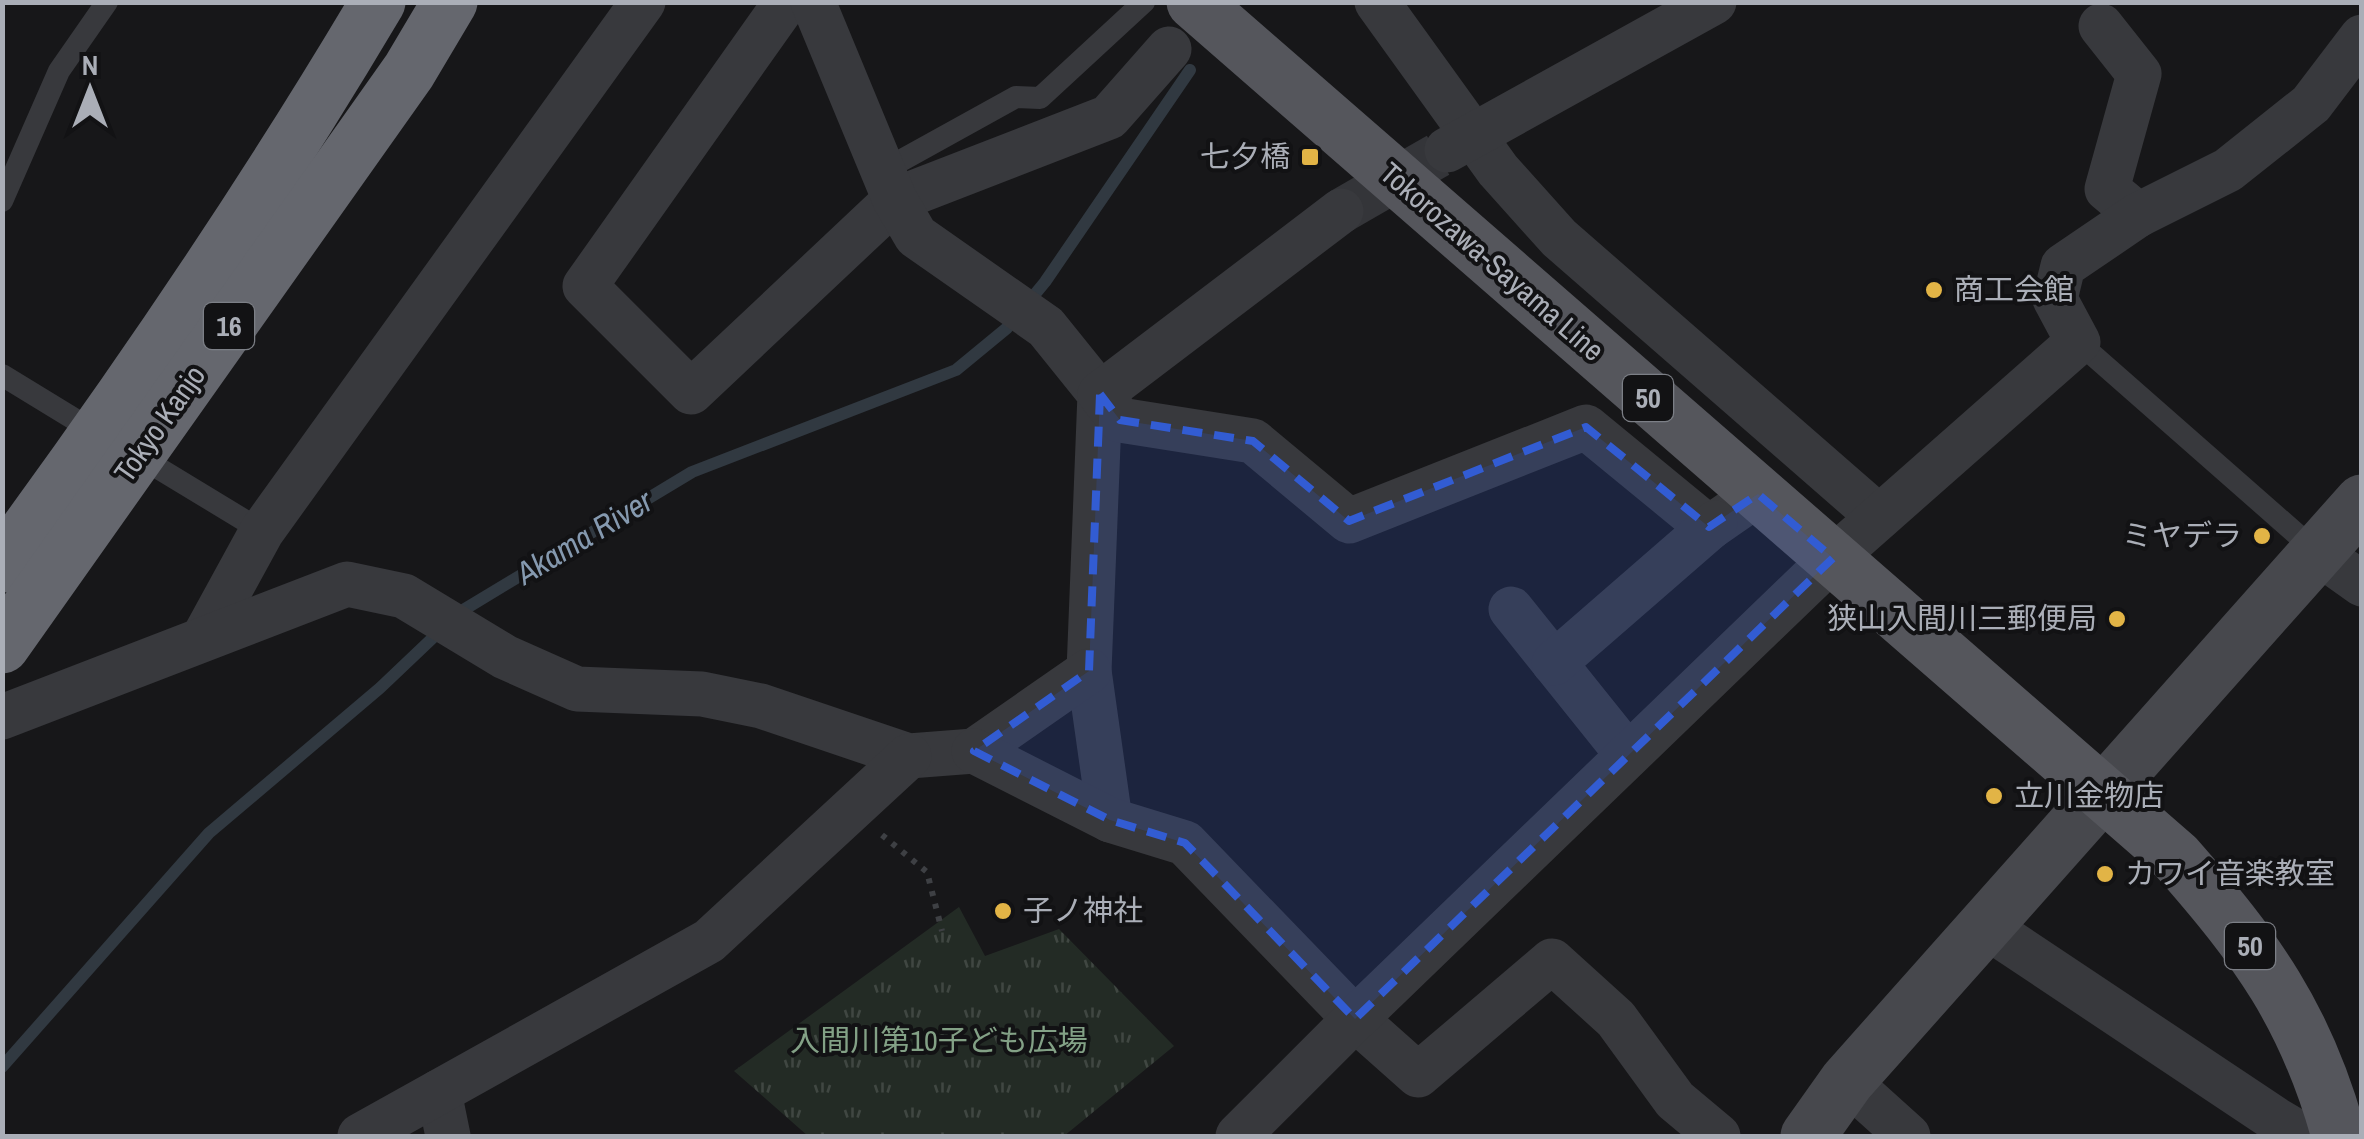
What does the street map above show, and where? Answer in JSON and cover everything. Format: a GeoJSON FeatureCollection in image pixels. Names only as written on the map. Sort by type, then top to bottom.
{"type":"FeatureCollection","features":[{"type":"Feature","properties":{"kind":"highway","name":"Tokyo Kanjo"},"geometry":{"type":"LineString","coordinates":[[2,646],[378,2]]}},
{"type":"Feature","properties":{"kind":"highway","name":"Tokyo Kanjo"},"geometry":{"type":"LineString","coordinates":[[2,564],[118,444],[409,71],[450,2]]}},
{"type":"Feature","properties":{"kind":"main road","name":"Tokorozawa-Sayama Line"},"geometry":{"type":"LineString","coordinates":[[1181,26],[1737,508],[1833,558],[2176,858],[2262,962],[2299,1024],[2324,1080],[2341,1136]]}},
{"type":"Feature","properties":{"kind":"street"},"geometry":{"type":"LineString","coordinates":[[204,638],[262,531],[643,2]]}},
{"type":"Feature","properties":{"kind":"street"},"geometry":{"type":"LineString","coordinates":[[786,2],[585,286],[691,392],[890,184],[1109,117],[1181,26]]}},
{"type":"Feature","properties":{"kind":"street"},"geometry":{"type":"LineString","coordinates":[[813,2],[916,236],[1046,327],[1120,420],[1253,441],[1349,521],[1586,427],[1709,528],[1737,508]]}},
{"type":"Feature","properties":{"kind":"street"},"geometry":{"type":"LineString","coordinates":[[1377,2],[1461,142],[1498,170],[1559,238],[1879,517]]}},
{"type":"Feature","properties":{"kind":"street"},"geometry":{"type":"LineString","coordinates":[[1461,142],[1714,2]]}},
{"type":"Feature","properties":{"kind":"street"},"geometry":{"type":"LineString","coordinates":[[2101,26],[2139,74],[2107,189],[2138,215]]}},
{"type":"Feature","properties":{"kind":"street"},"geometry":{"type":"LineString","coordinates":[[1238,1136],[1833,558],[2078,342],[2055,299],[2063,266],[2138,215],[2228,170],[2311,104],[2362,37]]}},
{"type":"Feature","properties":{"kind":"street"},"geometry":{"type":"LineString","coordinates":[[1100,394],[1340,211]]}},
{"type":"Feature","properties":{"kind":"street"},"geometry":{"type":"LineString","coordinates":[[1100,394],[1089,672],[1110,820]]}},
{"type":"Feature","properties":{"kind":"street"},"geometry":{"type":"LineString","coordinates":[[1808,1136],[1847,1082],[2362,502]]}},
{"type":"Feature","properties":{"kind":"street"},"geometry":{"type":"LineString","coordinates":[[1554,663],[1737,508]]}},
{"type":"Feature","properties":{"kind":"street"},"geometry":{"type":"LineString","coordinates":[[2317,552],[2362,584]]}},
{"type":"Feature","properties":{"kind":"street"},"geometry":{"type":"LineString","coordinates":[[2,716],[347,584],[404,596],[506,657],[576,690],[702,694],[761,706],[909,756],[974,751],[1089,672]]}},
{"type":"Feature","properties":{"kind":"street"},"geometry":{"type":"LineString","coordinates":[[1512,609],[1628,755]]}},
{"type":"Feature","properties":{"kind":"street"},"geometry":{"type":"LineString","coordinates":[[974,751],[1110,820],[1185,844],[1355,1019],[1418,1075],[1552,962],[1616,1020],[1675,1100],[1718,1136]]}},
{"type":"Feature","properties":{"kind":"street"},"geometry":{"type":"LineString","coordinates":[[360,1136],[709,942],[909,756]]}},
{"type":"Feature","properties":{"kind":"street"},"geometry":{"type":"LineString","coordinates":[[1984,926],[2275,1120],[2297,1132],[2323,1136]]}},
{"type":"Feature","properties":{"kind":"street"},"geometry":{"type":"LineString","coordinates":[[1847,1082],[1908,1136]]}},
{"type":"Feature","properties":{"kind":"street"},"geometry":{"type":"LineString","coordinates":[[439,1092],[448,1136]]}},
{"type":"Feature","properties":{"kind":"street"},"geometry":{"type":"LineString","coordinates":[[2341,1136],[2362,1116]]}},
{"type":"Feature","properties":{"kind":"lane"},"geometry":{"type":"LineString","coordinates":[[2,202],[60,71],[107,2]]}},
{"type":"Feature","properties":{"kind":"lane"},"geometry":{"type":"LineString","coordinates":[[890,184],[1016,97],[1040,98],[1144,2]]}},
{"type":"Feature","properties":{"kind":"lane"},"geometry":{"type":"LineString","coordinates":[[2078,342],[2317,552]]}},
{"type":"Feature","properties":{"kind":"lane"},"geometry":{"type":"LineString","coordinates":[[2,375],[262,531]]}},
{"type":"Feature","properties":{"kind":"path"},"geometry":{"type":"LineString","coordinates":[[850,808],[926,872],[942,932]]}},
{"type":"Feature","properties":{"kind":"highlighted area"},"geometry":{"type":"Polygon","coordinates":[[[1100,394],[1120,420],[1253,441],[1349,521],[1586,427],[1709,527],[1758,494],[1833,558],[1355,1019],[1185,843],[1110,820],[974,751],[1089,671],[1100,394]]]}},
{"type":"Feature","properties":{"kind":"green space","name":"入間川第10子ども広場"},"geometry":{"type":"Polygon","coordinates":[[[959,907],[985,956],[1059,929],[1174,1046],[1064,1136],[808,1136],[734,1071],[959,907]]]}},
{"type":"Feature","properties":{"kind":"waterway","name":"Akama River"},"geometry":{"type":"LineString","coordinates":[[2,1067],[209,833],[380,688],[460,612],[692,472],[956,370],[1007,328],[1045,282],[1190,70]]}},
{"type":"Feature","properties":{"kind":"tunnel"},"geometry":{"type":"LineString","coordinates":[[1341,211],[1447,150]]}},
{"type":"Feature","properties":{"kind":"place","name":"七夕橋"},"geometry":{"type":"Point","coordinates":[1310,157]}},
{"type":"Feature","properties":{"kind":"place","name":"商工会館"},"geometry":{"type":"Point","coordinates":[1934,290]}},
{"type":"Feature","properties":{"kind":"place","name":"ミヤデラ"},"geometry":{"type":"Point","coordinates":[2262,536]}},
{"type":"Feature","properties":{"kind":"place","name":"狭山入間川三郵便局"},"geometry":{"type":"Point","coordinates":[2117,619]}},
{"type":"Feature","properties":{"kind":"place","name":"立川金物店"},"geometry":{"type":"Point","coordinates":[1994,796]}},
{"type":"Feature","properties":{"kind":"place","name":"カワイ音楽教室"},"geometry":{"type":"Point","coordinates":[2105,874]}},
{"type":"Feature","properties":{"kind":"place","name":"子ノ神社"},"geometry":{"type":"Point","coordinates":[1003,911]}}]}
